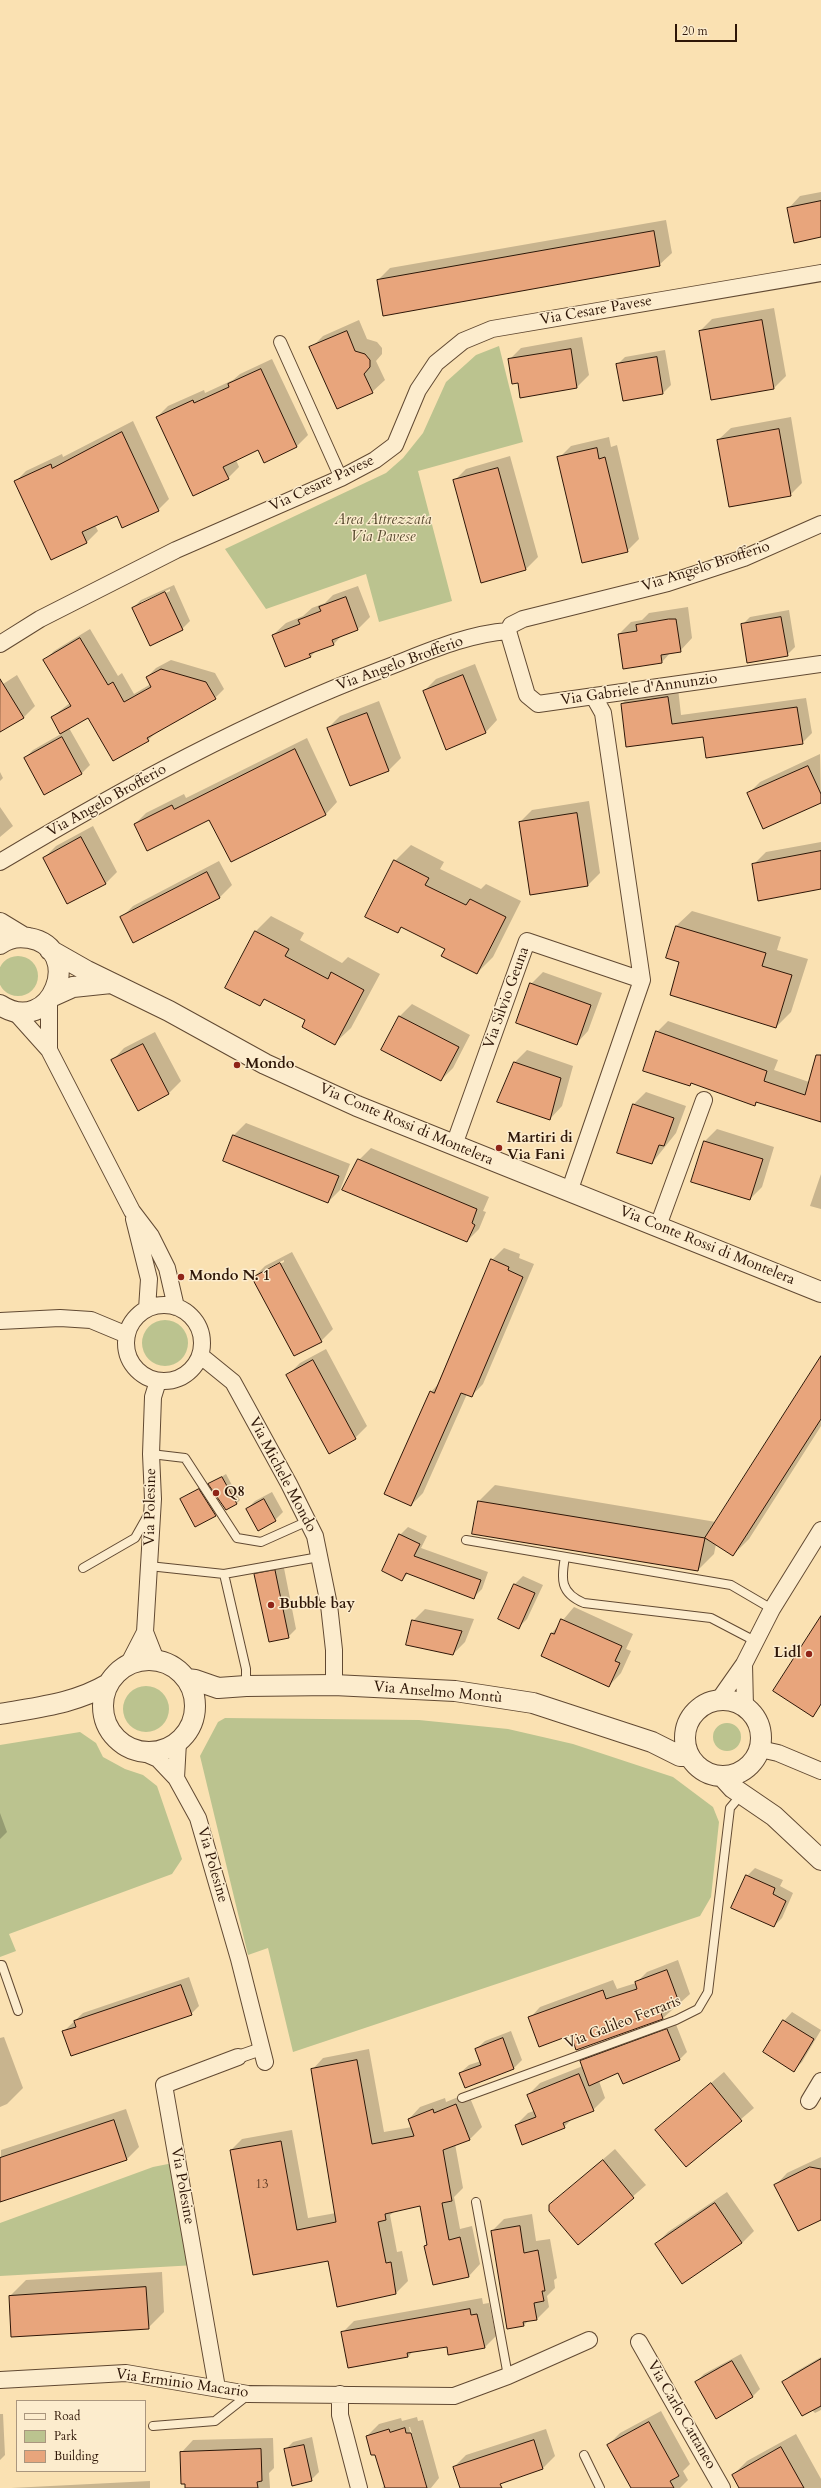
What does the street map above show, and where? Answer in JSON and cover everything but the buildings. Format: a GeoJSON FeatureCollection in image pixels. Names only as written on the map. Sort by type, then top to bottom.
{"type":"FeatureCollection","features":[{"type":"Feature","properties":{"kind":"street","name":"Via Cesare Pavese"},"geometry":{"type":"LineString","coordinates":[[0,644],[40,619],[176,550],[341,478],[375,460],[395,445],[418,390],[436,363],[463,340],[492,328],[821,273]]}},
{"type":"Feature","properties":{"kind":"street"},"geometry":{"type":"LineString","coordinates":[[280,342],[341,478]]}},
{"type":"Feature","properties":{"kind":"street","name":"Via Angelo Brofferio"},"geometry":{"type":"LineString","coordinates":[[0,862],[111,796],[256,722],[323,692],[448,644],[495,632],[508,631],[511,625],[523,619],[668,583],[744,558],[821,524]]}},
{"type":"Feature","properties":{"kind":"street","name":"Via Gabriele d'Annunzio"},"geometry":{"type":"LineString","coordinates":[[508,631],[527,695],[538,704],[821,664]]}},
{"type":"Feature","properties":{"kind":"street"},"geometry":{"type":"LineString","coordinates":[[569,1192],[642,980],[603,713],[594,697]]}},
{"type":"Feature","properties":{"kind":"street"},"geometry":{"type":"LineString","coordinates":[[0,923],[23,937]]}},
{"type":"Feature","properties":{"kind":"street"},"geometry":{"type":"LineString","coordinates":[[0,944],[12,938],[23,937]]}},
{"type":"Feature","properties":{"kind":"street","name":"Via Conte Rossi di Montelera"},"geometry":{"type":"LineString","coordinates":[[23,937],[33,938],[50,950],[112,983],[169,1010],[265,1064],[358,1106],[821,1292]]}},
{"type":"Feature","properties":{"kind":"street","name":"Via Silvio Geuna"},"geometry":{"type":"LineString","coordinates":[[454,1145],[527,941],[642,980]]}},
{"type":"Feature","properties":{"kind":"street"},"geometry":{"type":"LineString","coordinates":[[50,950],[57,960],[60,972],[58,984],[51,998],[50,1050]]}},
{"type":"Feature","properties":{"kind":"street"},"geometry":{"type":"LineString","coordinates":[[7,1008],[33,1011],[51,998],[73,987],[112,983]]}},
{"type":"Feature","properties":{"kind":"street"},"geometry":{"type":"LineString","coordinates":[[7,1008],[50,1050],[132,1211],[151,1236],[167,1268],[176,1307]]}},
{"type":"Feature","properties":{"kind":"street"},"geometry":{"type":"LineString","coordinates":[[658,1226],[704,1100]]}},
{"type":"Feature","properties":{"kind":"street"},"geometry":{"type":"LineString","coordinates":[[132,1211],[149,1279],[147,1309]]}},
{"type":"Feature","properties":{"kind":"street"},"geometry":{"type":"LineString","coordinates":[[161,1305],[176,1307],[187,1312],[196,1321],[201,1332],[203,1344],[201,1356],[188,1373],[179,1379],[158,1382],[146,1378],[136,1370],[128,1353],[127,1335],[138,1316],[147,1309],[161,1305]]}},
{"type":"Feature","properties":{"kind":"street"},"geometry":{"type":"LineString","coordinates":[[0,1321],[60,1318],[91,1320],[127,1335]]}},
{"type":"Feature","properties":{"kind":"street","name":"Via Michele Mondo"},"geometry":{"type":"LineString","coordinates":[[201,1356],[233,1382],[315,1536],[334,1650],[334,1684]]}},
{"type":"Feature","properties":{"kind":"street","name":"Via Polesine"},"geometry":{"type":"LineString","coordinates":[[128,1664],[145,1632],[153,1499],[151,1454],[153,1397],[158,1382]]}},
{"type":"Feature","properties":{"kind":"street"},"geometry":{"type":"LineString","coordinates":[[718,1701],[744,1664],[772,1610],[821,1530]]}},
{"type":"Feature","properties":{"kind":"street","name":"Via Polesine"},"geometry":{"type":"LineString","coordinates":[[145,1632],[156,1660]]}},
{"type":"Feature","properties":{"kind":"street"},"geometry":{"type":"LineString","coordinates":[[0,1714],[68,1702],[82,1698],[108,1684],[120,1670],[128,1664],[146,1660],[156,1660],[168,1664],[187,1679],[195,1701],[194,1713]]}},
{"type":"Feature","properties":{"kind":"street"},"geometry":{"type":"LineString","coordinates":[[744,1664],[745,1707]]}},
{"type":"Feature","properties":{"kind":"street","name":"Via Anselmo Montù"},"geometry":{"type":"LineString","coordinates":[[187,1679],[195,1680],[218,1688],[334,1684],[455,1691],[533,1703],[652,1742],[680,1756],[689,1756]]}},
{"type":"Feature","properties":{"kind":"street"},"geometry":{"type":"LineString","coordinates":[[104,1719],[104,1696],[108,1684]]}},
{"type":"Feature","properties":{"kind":"street"},"geometry":{"type":"LineString","coordinates":[[68,1702],[92,1710],[104,1719],[112,1733],[122,1744],[142,1752],[167,1748],[178,1742],[186,1734],[194,1713],[202,1701],[218,1688]]}},
{"type":"Feature","properties":{"kind":"street"},"geometry":{"type":"LineString","coordinates":[[718,1701],[727,1701],[745,1707],[758,1723],[761,1731],[760,1749],[754,1761],[744,1770],[734,1775],[723,1777],[707,1773],[694,1763],[689,1756],[685,1742],[687,1727],[699,1710],[718,1701]]}},
{"type":"Feature","properties":{"kind":"street"},"geometry":{"type":"LineString","coordinates":[[652,1742],[687,1727]]}},
{"type":"Feature","properties":{"kind":"street"},"geometry":{"type":"LineString","coordinates":[[176,1778],[178,1742]]}},
{"type":"Feature","properties":{"kind":"street"},"geometry":{"type":"LineString","coordinates":[[760,1749],[778,1753],[821,1772]]}},
{"type":"Feature","properties":{"kind":"street","name":"Via Polesine"},"geometry":{"type":"LineString","coordinates":[[142,1752],[158,1759],[176,1778],[198,1818],[239,1959],[263,2055],[238,2057],[164,2085],[217,2388]]}},
{"type":"Feature","properties":{"kind":"street"},"geometry":{"type":"LineString","coordinates":[[744,1770],[748,1800]]}},
{"type":"Feature","properties":{"kind":"street"},"geometry":{"type":"LineString","coordinates":[[723,1777],[748,1800],[774,1816],[821,1860]]}},
{"type":"Feature","properties":{"kind":"street"},"geometry":{"type":"LineString","coordinates":[[809,2101],[821,2081]]}},
{"type":"Feature","properties":{"kind":"street","name":"Via Erminio Macario"},"geometry":{"type":"LineString","coordinates":[[0,2380],[126,2373],[248,2394],[454,2396],[508,2376],[589,2340]]}},
{"type":"Feature","properties":{"kind":"street","name":"Via Carlo Cattaneo"},"geometry":{"type":"LineString","coordinates":[[639,2342],[722,2488]]}},
{"type":"Feature","properties":{"kind":"street"},"geometry":{"type":"LineString","coordinates":[[340,2394],[340,2415],[359,2488]]}},
{"type":"Feature","properties":{"kind":"lane"},"geometry":{"type":"LineString","coordinates":[[151,1454],[186,1458],[236,1538],[261,1542],[308,1521]]}},
{"type":"Feature","properties":{"kind":"lane"},"geometry":{"type":"LineString","coordinates":[[84,1568],[135,1538],[144,1523],[153,1499]]}},
{"type":"Feature","properties":{"kind":"lane"},"geometry":{"type":"LineString","coordinates":[[466,1540],[731,1585],[772,1610]]}},
{"type":"Feature","properties":{"kind":"lane"},"geometry":{"type":"LineString","coordinates":[[565,1557],[563,1583],[572,1598],[584,1603],[711,1618],[755,1641]]}},
{"type":"Feature","properties":{"kind":"lane"},"geometry":{"type":"LineString","coordinates":[[149,1566],[224,1574],[319,1558]]}},
{"type":"Feature","properties":{"kind":"lane"},"geometry":{"type":"LineString","coordinates":[[224,1574],[246,1669],[246,1686]]}},
{"type":"Feature","properties":{"kind":"lane","name":"Via Galileo Ferraris"},"geometry":{"type":"LineString","coordinates":[[462,2098],[676,2020],[698,2008],[708,1992],[730,1808],[748,1800]]}},
{"type":"Feature","properties":{"kind":"lane"},"geometry":{"type":"LineString","coordinates":[[0,1965],[2,1965],[18,2011]]}},
{"type":"Feature","properties":{"kind":"lane"},"geometry":{"type":"LineString","coordinates":[[476,2202],[508,2376]]}},
{"type":"Feature","properties":{"kind":"lane"},"geometry":{"type":"LineString","coordinates":[[153,2426],[215,2421],[248,2394]]}},
{"type":"Feature","properties":{"kind":"lane"},"geometry":{"type":"LineString","coordinates":[[584,2455],[600,2488]]}},
{"type":"Feature","properties":{"kind":"green space","name":"Area Attrezzata Via Pavese"},"geometry":{"type":"Polygon","coordinates":[[[499,346],[523,442],[418,471],[452,601],[379,622],[366,574],[266,609],[225,549],[386,473],[403,458],[423,433],[446,382],[476,355],[499,346]]]}},
{"type":"Feature","properties":{"kind":"green space"},"geometry":{"type":"Polygon","coordinates":[[[10,957],[26,957],[35,965],[38,972],[37,984],[26,995],[10,995],[-1,984],[-1,968],[10,957]]]}},
{"type":"Feature","properties":{"kind":"green space"},"geometry":{"type":"Polygon","coordinates":[[[165,1320],[178,1324],[184,1330],[188,1343],[184,1356],[178,1362],[165,1366],[152,1362],[146,1356],[142,1343],[146,1330],[152,1324],[165,1320]]]}},
{"type":"Feature","properties":{"kind":"green space"},"geometry":{"type":"Polygon","coordinates":[[[151,1686],[163,1692],[168,1700],[168,1718],[163,1726],[155,1731],[141,1732],[129,1726],[124,1718],[123,1704],[129,1692],[137,1687],[151,1686]]]}},
{"type":"Feature","properties":{"kind":"green space"},"geometry":{"type":"Polygon","coordinates":[[[225,1718],[419,1720],[508,1729],[573,1744],[673,1777],[713,1807],[719,1822],[711,1897],[700,1916],[293,2052],[268,1948],[248,1955],[200,1756],[218,1722],[225,1718]]]}},
{"type":"Feature","properties":{"kind":"green space"},"geometry":{"type":"Polygon","coordinates":[[[727,1723],[733,1724],[737,1727],[740,1731],[740,1743],[737,1747],[733,1750],[727,1751],[721,1750],[717,1747],[714,1743],[713,1737],[714,1731],[717,1727],[721,1724],[727,1723]]]}},
{"type":"Feature","properties":{"kind":"green space"},"geometry":{"type":"Polygon","coordinates":[[[80,1732],[96,1743],[103,1757],[125,1769],[143,1775],[157,1786],[182,1859],[172,1874],[9,1934],[16,1951],[0,1957],[0,1745],[80,1732]]]}},
{"type":"Feature","properties":{"kind":"green space"},"geometry":{"type":"Polygon","coordinates":[[[178,2162],[196,2265],[0,2276],[0,2223],[153,2167],[178,2162]]]}},
{"type":"Feature","properties":{"kind":"place","name":"Mondo"},"geometry":{"type":"Point","coordinates":[237,1065]}},
{"type":"Feature","properties":{"kind":"place","name":"Martiri di Via Fani"},"geometry":{"type":"Point","coordinates":[499,1148]}},
{"type":"Feature","properties":{"kind":"place","name":"Mondo N. 1"},"geometry":{"type":"Point","coordinates":[181,1277]}},
{"type":"Feature","properties":{"kind":"place","name":"Q8"},"geometry":{"type":"Point","coordinates":[216,1493]}},
{"type":"Feature","properties":{"kind":"place","name":"Bubble bay"},"geometry":{"type":"Point","coordinates":[271,1605]}},
{"type":"Feature","properties":{"kind":"place","name":"Lidl"},"geometry":{"type":"Point","coordinates":[809,1654]}}]}
